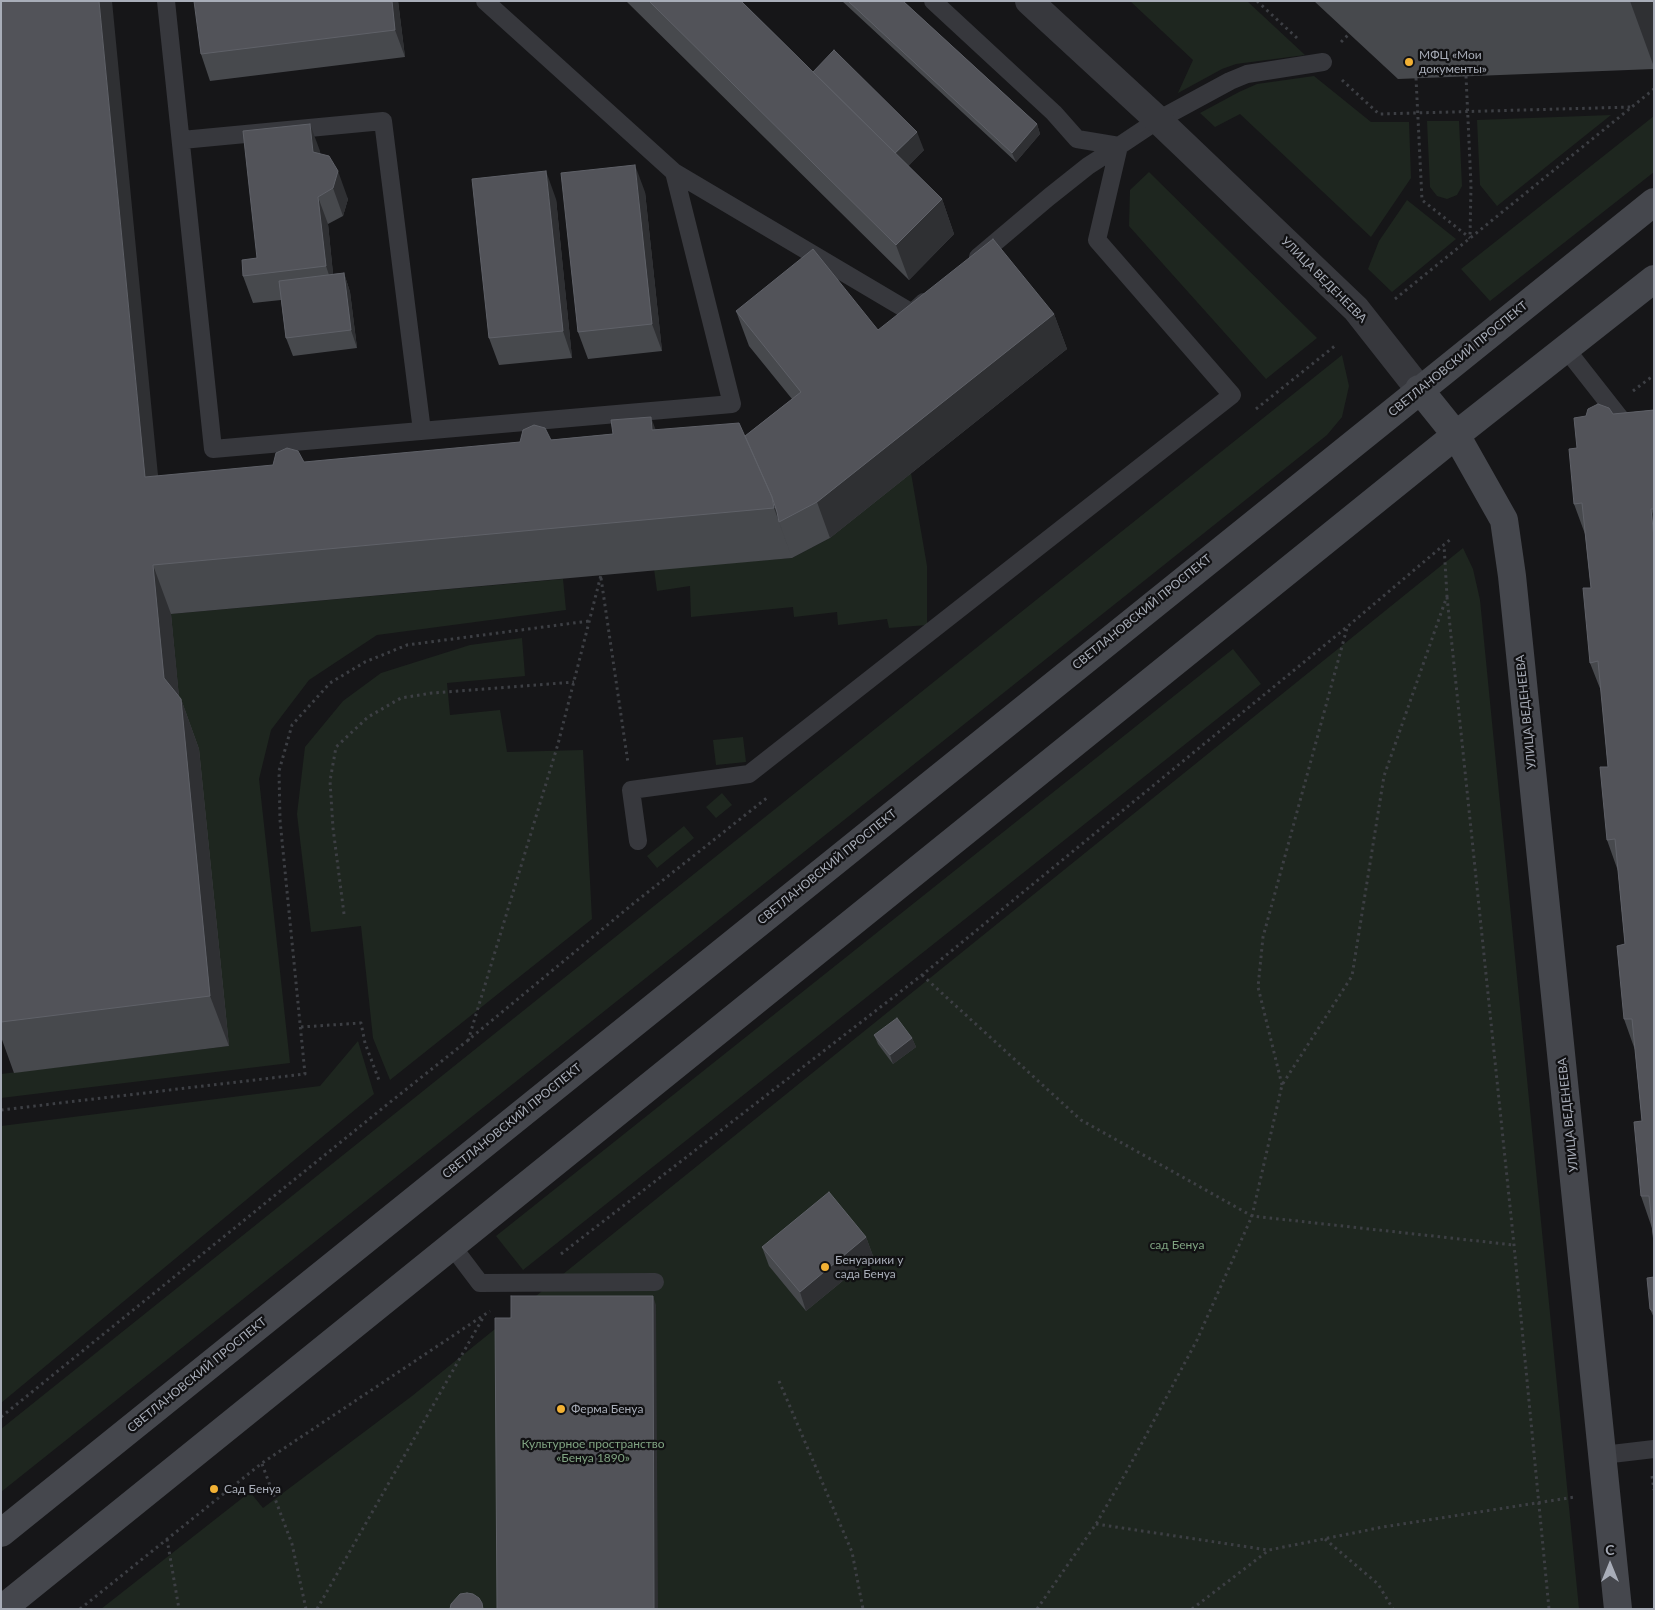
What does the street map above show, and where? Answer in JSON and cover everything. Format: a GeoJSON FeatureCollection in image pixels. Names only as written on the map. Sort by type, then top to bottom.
{"type":"FeatureCollection","features":[{"type":"Feature","properties":{"kind":"main road","name":"СВЕТЛАНОВСКИЙ ПРОСПЕКТ"},"geometry":{"type":"LineString","coordinates":[[1,1533],[1419,389],[1654,202]]}},
{"type":"Feature","properties":{"kind":"main road"},"geometry":{"type":"LineString","coordinates":[[2,1609],[1456,435],[1654,279]]}},
{"type":"Feature","properties":{"kind":"main road","name":"УЛИЦА ВЕДЕНЕЕВА"},"geometry":{"type":"LineString","coordinates":[[1419,389],[1456,435],[1504,520],[1512,576],[1618,1609]]}},
{"type":"Feature","properties":{"kind":"street","name":"УЛИЦА ВЕДЕНЕЕВА"},"geometry":{"type":"LineString","coordinates":[[1029,1],[1158,120],[1356,309],[1419,389]]}},
{"type":"Feature","properties":{"kind":"lane"},"geometry":{"type":"LineString","coordinates":[[166,1],[213,450],[732,404],[674,172]]}},
{"type":"Feature","properties":{"kind":"lane"},"geometry":{"type":"LineString","coordinates":[[485,1],[674,172],[912,313],[935,293]]}},
{"type":"Feature","properties":{"kind":"lane"},"geometry":{"type":"LineString","coordinates":[[933,1],[1054,113],[1077,139],[1119,146]]}},
{"type":"Feature","properties":{"kind":"lane"},"geometry":{"type":"LineString","coordinates":[[965,268],[1088,166],[1158,120],[1247,74],[1323,62]]}},
{"type":"Feature","properties":{"kind":"lane"},"geometry":{"type":"LineString","coordinates":[[182,140],[383,121],[422,431]]}},
{"type":"Feature","properties":{"kind":"lane"},"geometry":{"type":"LineString","coordinates":[[638,841],[631,790],[749,774],[1232,394],[1097,240],[1119,146]]}},
{"type":"Feature","properties":{"kind":"lane"},"geometry":{"type":"LineString","coordinates":[[1566,350],[1639,442],[1654,446]]}},
{"type":"Feature","properties":{"kind":"lane"},"geometry":{"type":"LineString","coordinates":[[452,1246],[480,1283],[655,1282]]}},
{"type":"Feature","properties":{"kind":"lane"},"geometry":{"type":"LineString","coordinates":[[1603,1455],[1654,1449]]}},
{"type":"Feature","properties":{"kind":"path"},"geometry":{"type":"LineString","coordinates":[[1258,1],[1379,114],[1632,107]]}},
{"type":"Feature","properties":{"kind":"path"},"geometry":{"type":"LineString","coordinates":[[1466,76],[1471,185],[1470,238]]}},
{"type":"Feature","properties":{"kind":"path"},"geometry":{"type":"LineString","coordinates":[[1416,78],[1422,200],[1470,238]]}},
{"type":"Feature","properties":{"kind":"path"},"geometry":{"type":"LineString","coordinates":[[1395,299],[1654,90]]}},
{"type":"Feature","properties":{"kind":"path"},"geometry":{"type":"LineString","coordinates":[[1251,412],[1336,345]]}},
{"type":"Feature","properties":{"kind":"path"},"geometry":{"type":"LineString","coordinates":[[80,1609],[262,1464],[484,1316],[922,975],[1348,626],[1452,538]]}},
{"type":"Feature","properties":{"kind":"path"},"geometry":{"type":"LineString","coordinates":[[1444,545],[1447,596],[1514,1245],[1549,1609]]}},
{"type":"Feature","properties":{"kind":"path"},"geometry":{"type":"LineString","coordinates":[[467,1041],[558,744],[601,575],[626,751]]}},
{"type":"Feature","properties":{"kind":"path"},"geometry":{"type":"LineString","coordinates":[[1037,1609],[1096,1524],[1128,1469],[1197,1340],[1252,1216],[1282,1085],[1352,976],[1384,776],[1447,596]]}},
{"type":"Feature","properties":{"kind":"path"},"geometry":{"type":"LineString","coordinates":[[1,1110],[305,1074],[280,820],[279,771],[292,725],[330,683],[365,662],[407,645],[589,621]]}},
{"type":"Feature","properties":{"kind":"path"},"geometry":{"type":"LineString","coordinates":[[1282,1085],[1258,988],[1263,937],[1348,626]]}},
{"type":"Feature","properties":{"kind":"path"},"geometry":{"type":"LineString","coordinates":[[344,914],[333,828],[330,781],[336,747],[368,717],[401,698],[432,693],[574,682]]}},
{"type":"Feature","properties":{"kind":"path"},"geometry":{"type":"LineString","coordinates":[[1,1417],[467,1041],[634,903],[773,793]]}},
{"type":"Feature","properties":{"kind":"path"},"geometry":{"type":"LineString","coordinates":[[922,975],[1081,1120],[1252,1216],[1514,1245]]}},
{"type":"Feature","properties":{"kind":"path"},"geometry":{"type":"LineString","coordinates":[[301,1027],[361,1023],[365,1043],[380,1083]]}},
{"type":"Feature","properties":{"kind":"path"},"geometry":{"type":"LineString","coordinates":[[317,1609],[484,1316]]}},
{"type":"Feature","properties":{"kind":"path"},"geometry":{"type":"LineString","coordinates":[[779,1381],[852,1552],[863,1609]]}},
{"type":"Feature","properties":{"kind":"path"},"geometry":{"type":"LineString","coordinates":[[262,1464],[292,1544],[306,1609]]}},
{"type":"Feature","properties":{"kind":"path"},"geometry":{"type":"LineString","coordinates":[[1096,1524],[1269,1550],[1383,1527],[1607,1492]]}},
{"type":"Feature","properties":{"kind":"path"},"geometry":{"type":"LineString","coordinates":[[1324,1539],[1378,1584],[1393,1609]]}},
{"type":"Feature","properties":{"kind":"path"},"geometry":{"type":"LineString","coordinates":[[166,1540],[178,1609]]}},
{"type":"Feature","properties":{"kind":"path"},"geometry":{"type":"LineString","coordinates":[[1192,1609],[1269,1550]]}},
{"type":"Feature","properties":{"kind":"green space"},"geometry":{"type":"Polygon","coordinates":[[[1130,1],[1247,1],[1305,55],[1236,64],[1222,69],[1178,93],[1193,60],[1130,1]]]}},
{"type":"Feature","properties":{"kind":"green space"},"geometry":{"type":"Polygon","coordinates":[[[1314,76],[1371,122],[1409,122],[1411,178],[1371,237],[1240,114],[1215,127],[1200,113],[1257,84],[1314,76]]]}},
{"type":"Feature","properties":{"kind":"green space"},"geometry":{"type":"Polygon","coordinates":[[[1611,115],[1497,206],[1480,185],[1477,120],[1611,115]]]}},
{"type":"Feature","properties":{"kind":"green space"},"geometry":{"type":"Polygon","coordinates":[[[1654,116],[1654,172],[1490,301],[1461,269],[1654,116]]]}},
{"type":"Feature","properties":{"kind":"green space"},"geometry":{"type":"Polygon","coordinates":[[[1427,121],[1459,121],[1462,186],[1457,195],[1447,199],[1437,196],[1430,187],[1427,121]]]}},
{"type":"Feature","properties":{"kind":"green space"},"geometry":{"type":"Polygon","coordinates":[[[1149,172],[1317,338],[1266,379],[1129,226],[1130,190],[1149,172]]]}},
{"type":"Feature","properties":{"kind":"green space"},"geometry":{"type":"Polygon","coordinates":[[[1407,200],[1456,239],[1392,292],[1368,269],[1379,241],[1407,200]]]}},
{"type":"Feature","properties":{"kind":"green space"},"geometry":{"type":"Polygon","coordinates":[[[1342,355],[1349,386],[1342,417],[1327,435],[1,1492],[1,1429],[1342,355]]]}},
{"type":"Feature","properties":{"kind":"green space"},"geometry":{"type":"Polygon","coordinates":[[[911,473],[927,566],[927,625],[889,628],[887,619],[838,625],[837,612],[794,617],[793,607],[691,617],[690,586],[657,591],[654,569],[792,558],[830,538],[911,473]]]}},
{"type":"Feature","properties":{"kind":"green space","name":"сад Бенуа"},"geometry":{"type":"Polygon","coordinates":[[[1463,548],[1473,569],[1480,600],[1579,1609],[101,1609],[250,1492],[263,1508],[412,1396],[1463,548]]]}},
{"type":"Feature","properties":{"kind":"green space"},"geometry":{"type":"Polygon","coordinates":[[[563,579],[566,610],[377,635],[309,680],[271,730],[259,779],[290,1063],[1,1098],[1,1074],[229,1046],[182,728],[171,614],[563,579]]]}},
{"type":"Feature","properties":{"kind":"green space"},"geometry":{"type":"Polygon","coordinates":[[[522,638],[525,676],[447,683],[450,715],[500,710],[507,752],[583,750],[592,919],[390,1080],[373,1038],[361,926],[311,932],[297,814],[305,747],[343,701],[381,673],[470,645],[522,638]]]}},
{"type":"Feature","properties":{"kind":"green space"},"geometry":{"type":"Polygon","coordinates":[[[1233,649],[1261,684],[523,1270],[496,1236],[1233,649]]]}},
{"type":"Feature","properties":{"kind":"green space"},"geometry":{"type":"Polygon","coordinates":[[[743,737],[746,762],[716,765],[713,740],[743,737]]]}},
{"type":"Feature","properties":{"kind":"green space"},"geometry":{"type":"Polygon","coordinates":[[[722,793],[732,805],[716,818],[706,807],[722,793]]]}},
{"type":"Feature","properties":{"kind":"green space"},"geometry":{"type":"Polygon","coordinates":[[[684,826],[694,838],[657,868],[647,856],[684,826]]]}},
{"type":"Feature","properties":{"kind":"green space"},"geometry":{"type":"Polygon","coordinates":[[[358,1041],[374,1094],[1,1403],[1,1126],[320,1086],[358,1041]]]}},
{"type":"Feature","properties":{"kind":"building"},"geometry":{"type":"Polygon","coordinates":[[[1,1],[99,1],[145,477],[273,465],[276,453],[287,448],[298,451],[304,462],[520,442],[523,430],[534,425],[545,428],[551,440],[613,434],[611,420],[651,417],[652,430],[739,423],[772,497],[774,508],[153,565],[164,678],[181,699],[210,996],[1,1022],[1,1]]]}},
{"type":"Feature","properties":{"kind":"building"},"geometry":{"type":"Polygon","coordinates":[[[194,1],[392,1],[395,30],[201,54],[194,1]]]}},
{"type":"Feature","properties":{"kind":"building"},"geometry":{"type":"Polygon","coordinates":[[[649,1],[741,1],[942,199],[896,245],[649,1]]]}},
{"type":"Feature","properties":{"kind":"building"},"geometry":{"type":"Polygon","coordinates":[[[848,1],[903,1],[1037,124],[1012,153],[848,1]]]}},
{"type":"Feature","properties":{"kind":"building"},"geometry":{"type":"Polygon","coordinates":[[[834,50],[917,132],[895,153],[813,72],[834,50]]]}},
{"type":"Feature","properties":{"kind":"building"},"geometry":{"type":"Polygon","coordinates":[[[310,124],[313,152],[329,156],[338,171],[333,188],[318,197],[326,266],[243,276],[242,260],[257,258],[243,131],[310,124]]]}},
{"type":"Feature","properties":{"kind":"building"},"geometry":{"type":"Polygon","coordinates":[[[635,165],[652,324],[578,332],[561,173],[635,165]]]}},
{"type":"Feature","properties":{"kind":"building"},"geometry":{"type":"Polygon","coordinates":[[[546,171],[563,331],[489,338],[472,179],[546,171]]]}},
{"type":"Feature","properties":{"kind":"building"},"geometry":{"type":"Polygon","coordinates":[[[993,239],[1054,314],[817,502],[779,522],[772,497],[745,436],[801,392],[736,311],[813,249],[878,330],[993,239]]]}},
{"type":"Feature","properties":{"kind":"building"},"geometry":{"type":"Polygon","coordinates":[[[344,273],[351,330],[286,338],[279,281],[344,273]]]}},
{"type":"Feature","properties":{"kind":"building"},"geometry":{"type":"Polygon","coordinates":[[[1598,404],[1609,408],[1613,414],[1654,410],[1654,509],[1651,509],[1654,538],[1654,1243],[1649,1196],[1641,1196],[1634,1122],[1642,1121],[1632,1019],[1624,1019],[1617,946],[1625,944],[1615,839],[1607,840],[1600,767],[1608,767],[1598,661],[1590,663],[1583,588],[1591,588],[1582,503],[1574,504],[1569,449],[1577,448],[1574,418],[1586,416],[1588,409],[1598,404]]]}},
{"type":"Feature","properties":{"kind":"building"},"geometry":{"type":"Polygon","coordinates":[[[897,1018],[912,1038],[890,1055],[874,1035],[897,1018]]]}},
{"type":"Feature","properties":{"kind":"building"},"geometry":{"type":"Polygon","coordinates":[[[829,1192],[866,1237],[800,1292],[762,1247],[829,1192]]]}},
{"type":"Feature","properties":{"kind":"building"},"geometry":{"type":"Polygon","coordinates":[[[1654,1277],[1654,1312],[1650,1309],[1647,1278],[1654,1277]]]}},
{"type":"Feature","properties":{"kind":"building"},"geometry":{"type":"Polygon","coordinates":[[[511,1296],[653,1296],[654,1609],[497,1609],[495,1318],[511,1318],[511,1296]]]}},
{"type":"Feature","properties":{"kind":"building"},"geometry":{"type":"Polygon","coordinates":[[[467,1593],[479,1598],[483,1609],[450,1609],[451,1604],[460,1594],[467,1593]]]}},
{"type":"Feature","properties":{"kind":"place","name":"МФЦ «Мои документы»"},"geometry":{"type":"Point","coordinates":[1409,62]}},
{"type":"Feature","properties":{"kind":"place","name":"Бенуарики у сада Бенуа"},"geometry":{"type":"Point","coordinates":[825,1267]}},
{"type":"Feature","properties":{"kind":"place","name":"Ферма Бенуа"},"geometry":{"type":"Point","coordinates":[561,1409]}},
{"type":"Feature","properties":{"kind":"place","name":"Сад Бенуа"},"geometry":{"type":"Point","coordinates":[214,1489]}},
{"type":"Feature","properties":{"kind":"park label","name":"Культурное пространство «Бенуа 1890»"},"geometry":{"type":"Point","coordinates":[593,1451]}}]}
